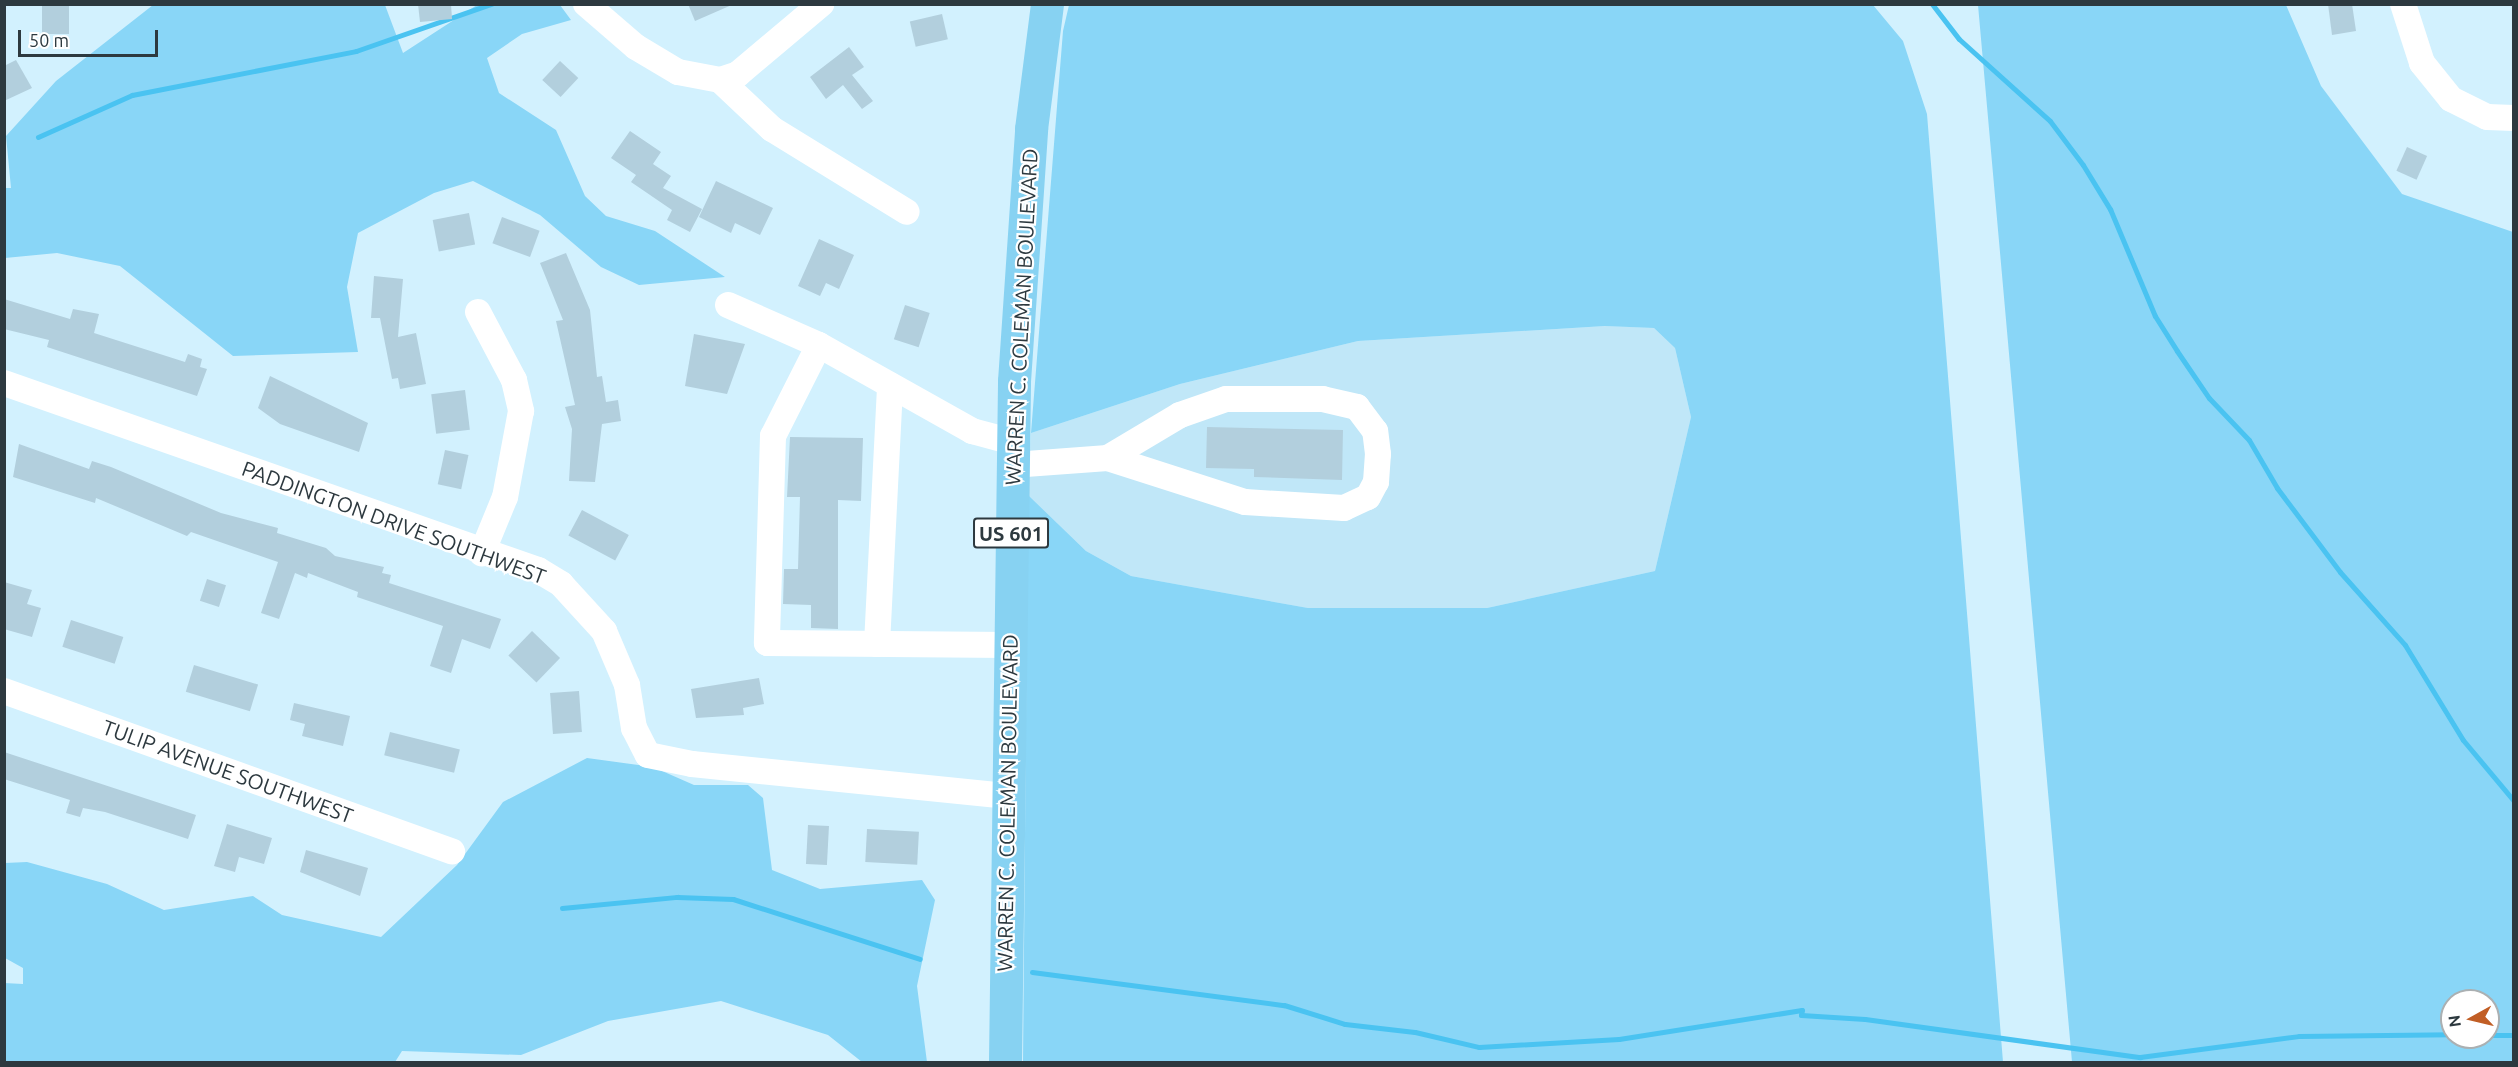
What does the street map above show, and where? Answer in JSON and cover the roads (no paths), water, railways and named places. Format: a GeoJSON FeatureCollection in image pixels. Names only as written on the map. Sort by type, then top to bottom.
{"type":"FeatureCollection","features":[{"type":"Feature","properties":{"kind":"highway","name":"WARREN C. COLEMAN BOULEVARD"},"geometry":{"type":"LineString","coordinates":[[1005,1062],[1013,454],[1024,210],[1047,4]]}},
{"type":"Feature","properties":{"kind":"street"},"geometry":{"type":"LineString","coordinates":[[586,4],[636,47],[678,72],[720,80],[772,129],[907,212]]}},
{"type":"Feature","properties":{"kind":"street"},"geometry":{"type":"LineString","coordinates":[[720,80],[744,69],[821,4]]}},
{"type":"Feature","properties":{"kind":"street"},"geometry":{"type":"LineString","coordinates":[[2403,4],[2422,63],[2451,99],[2487,117],[2514,118]]}},
{"type":"Feature","properties":{"kind":"street"},"geometry":{"type":"LineString","coordinates":[[728,305],[819,345],[1013,454],[1108,458],[1234,499],[1301,509],[1344,508],[1368,497],[1376,482],[1378,454],[1375,430],[1357,407],[1323,399],[1226,399],[1180,415],[1108,458]]}},
{"type":"Feature","properties":{"kind":"street"},"geometry":{"type":"LineString","coordinates":[[478,312],[514,380],[521,411],[505,497],[482,552]]}},
{"type":"Feature","properties":{"kind":"street"},"geometry":{"type":"LineString","coordinates":[[819,345],[773,436],[766,641],[877,645],[1009,645]]}},
{"type":"Feature","properties":{"kind":"street","name":"PADDINGTON DRIVE SOUTHWEST"},"geometry":{"type":"LineString","coordinates":[[4,383],[538,570],[561,584],[604,631],[627,685],[634,728],[648,755],[704,765],[1008,796]]}},
{"type":"Feature","properties":{"kind":"street"},"geometry":{"type":"LineString","coordinates":[[877,645],[890,385]]}},
{"type":"Feature","properties":{"kind":"street","name":"TULIP AVENUE SOUTHWEST"},"geometry":{"type":"LineString","coordinates":[[4,691],[452,851]]}},
{"type":"Feature","properties":{"kind":"waterway"},"geometry":{"type":"LineString","coordinates":[[38,137],[132,95],[356,51],[491,4]]}},
{"type":"Feature","properties":{"kind":"waterway"},"geometry":{"type":"LineString","coordinates":[[1932,4],[1959,39],[2050,121],[2083,165],[2110,209],[2155,316],[2177,351],[2209,398],[2249,440],[2277,488],[2340,572],[2405,645],[2463,740],[2514,801]]}},
{"type":"Feature","properties":{"kind":"waterway"},"geometry":{"type":"LineString","coordinates":[[562,908],[677,897],[733,899],[920,959]]}},
{"type":"Feature","properties":{"kind":"waterway"},"geometry":{"type":"LineString","coordinates":[[1032,972],[1284,1005],[1345,1024],[1415,1032],[1479,1047],[1619,1039],[1802,1010],[1801,1015],[1865,1019],[2140,1057],[2299,1036],[2440,1034]]}},
{"type":"Feature","properties":{"kind":"waterway"},"geometry":{"type":"LineString","coordinates":[[2500,1035],[2514,1035]]}}]}
